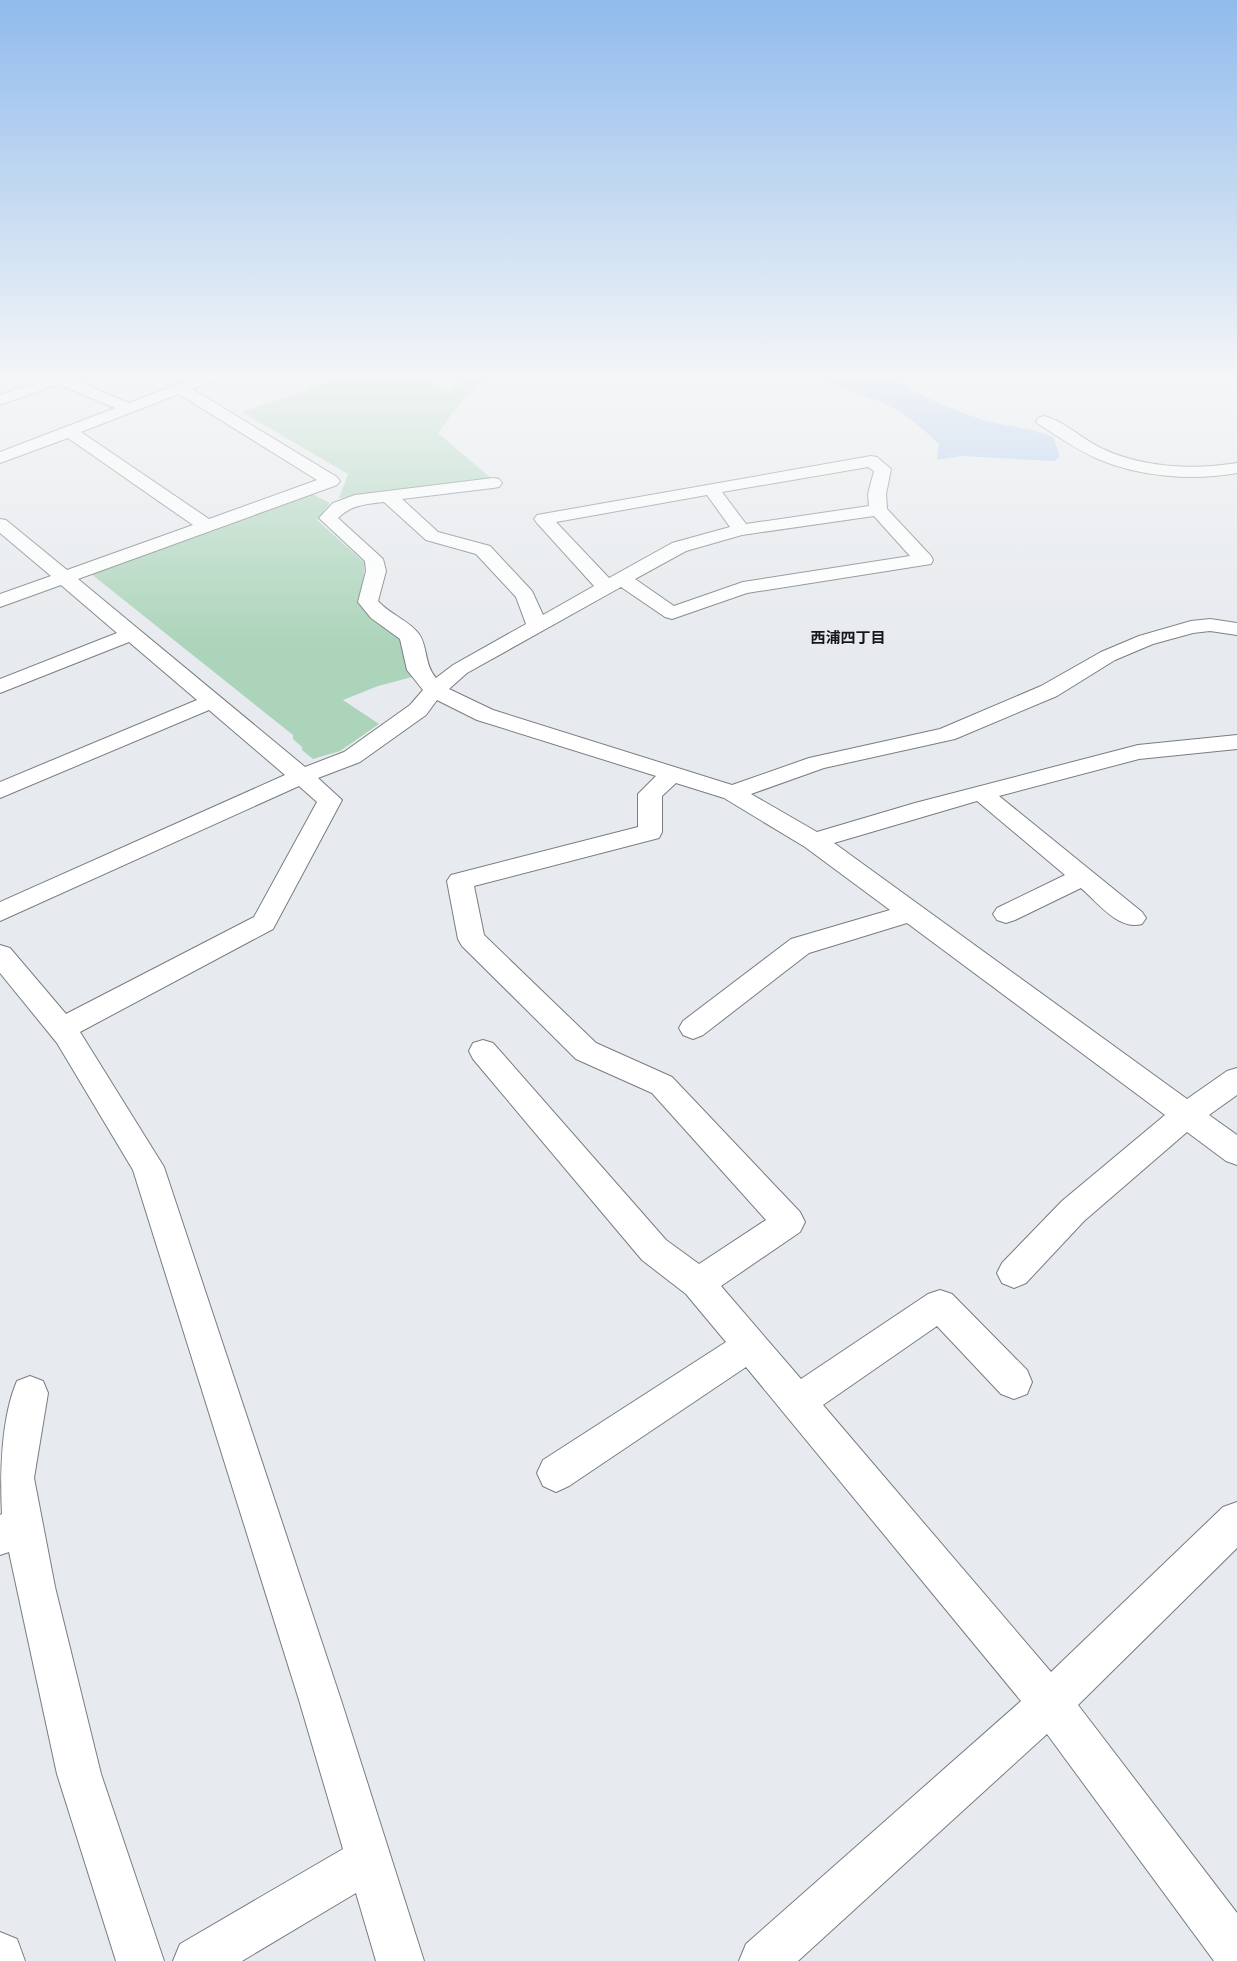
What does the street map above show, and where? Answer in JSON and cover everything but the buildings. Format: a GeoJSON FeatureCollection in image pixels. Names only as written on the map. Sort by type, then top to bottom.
{"type":"FeatureCollection","features":[{"type":"Feature","properties":{"kind":"street"},"geometry":{"type":"LineString","coordinates":[[118,465],[208,526]]}},
{"type":"Feature","properties":{"kind":"street"},"geometry":{"type":"LineString","coordinates":[[0,601],[331,481],[304,465]]}},
{"type":"Feature","properties":{"kind":"street"},"geometry":{"type":"LineString","coordinates":[[846,465],[544,519],[613,582],[672,613],[743,588],[924,560],[878,510],[877,494],[883,469],[877,465]]}},
{"type":"Feature","properties":{"kind":"street"},"geometry":{"type":"LineString","coordinates":[[1133,465],[1144,467],[1221,472],[1237,468]]}},
{"type":"Feature","properties":{"kind":"street"},"geometry":{"type":"LineString","coordinates":[[493,483],[355,500],[338,507],[328,518],[374,559],[376,571],[368,602],[378,614],[410,636],[418,670],[434,690],[485,715],[732,793],[814,841],[1237,1152]]}},
{"type":"Feature","properties":{"kind":"street"},"geometry":{"type":"LineString","coordinates":[[711,489],[741,530]]}},
{"type":"Feature","properties":{"kind":"street"},"geometry":{"type":"LineString","coordinates":[[388,496],[432,536],[483,550],[525,595],[537,625]]}},
{"type":"Feature","properties":{"kind":"street"},"geometry":{"type":"LineString","coordinates":[[0,912],[302,776],[352,756],[418,710],[434,690],[460,669],[613,582],[679,547],[741,530],[878,510]]}},
{"type":"Feature","properties":{"kind":"street"},"geometry":{"type":"LineString","coordinates":[[1,526],[330,800],[264,923],[62,1029]]}},
{"type":"Feature","properties":{"kind":"street"},"geometry":{"type":"LineString","coordinates":[[732,793],[817,764],[947,734],[1049,691],[1108,656],[1146,640],[1191,627],[1210,625],[1237,629]]}},
{"type":"Feature","properties":{"kind":"street"},"geometry":{"type":"LineString","coordinates":[[0,687],[132,634]]}},
{"type":"Feature","properties":{"kind":"street"},"geometry":{"type":"LineString","coordinates":[[0,790],[212,701]]}},
{"type":"Feature","properties":{"kind":"street"},"geometry":{"type":"LineString","coordinates":[[814,841],[1138,752],[1237,742]]}},
{"type":"Feature","properties":{"kind":"street"},"geometry":{"type":"LineString","coordinates":[[671,775],[650,794],[650,832],[460,881],[471,939],[586,1051],[662,1084],[789,1222],[698,1283]]}},
{"type":"Feature","properties":{"kind":"street"},"geometry":{"type":"LineString","coordinates":[[981,794],[1133,918]]}},
{"type":"Feature","properties":{"kind":"street"},"geometry":{"type":"LineString","coordinates":[[1006,914],[1083,877]]}},
{"type":"Feature","properties":{"kind":"street"},"geometry":{"type":"LineString","coordinates":[[693,1028],[800,946],[912,912]]}},
{"type":"Feature","properties":{"kind":"street"},"geometry":{"type":"LineString","coordinates":[[0,955],[62,1029],[148,1167],[317,1691],[400,1961]]}},
{"type":"Feature","properties":{"kind":"street"},"geometry":{"type":"LineString","coordinates":[[483,1051],[654,1250],[698,1283],[1050,1703],[1237,1952]]}},
{"type":"Feature","properties":{"kind":"street"},"geometry":{"type":"LineString","coordinates":[[1014,1274],[1073,1211],[1186,1115],[1237,1080]]}},
{"type":"Feature","properties":{"kind":"street"},"geometry":{"type":"LineString","coordinates":[[798,1402],[940,1305],[1014,1382]]}},
{"type":"Feature","properties":{"kind":"street"},"geometry":{"type":"LineString","coordinates":[[556,1473],[750,1345]]}},
{"type":"Feature","properties":{"kind":"street"},"geometry":{"type":"LineString","coordinates":[[30,1393],[15,1478],[12,1530],[35,1587],[79,1774],[140,1961]]}},
{"type":"Feature","properties":{"kind":"street"},"geometry":{"type":"LineString","coordinates":[[763,1961],[1050,1703],[1237,1520]]}},
{"type":"Feature","properties":{"kind":"street"},"geometry":{"type":"LineString","coordinates":[[196,1961],[369,1859]]}},
{"type":"Feature","properties":{"kind":"street"},"geometry":{"type":"LineString","coordinates":[[0,1956],[1,1961]]}},
{"type":"Feature","properties":{"kind":"green space"},"geometry":{"type":"Polygon","coordinates":[[[332,465],[475,465],[493,480],[339,498],[348,474],[332,465]]]}},
{"type":"Feature","properties":{"kind":"green space"},"geometry":{"type":"Polygon","coordinates":[[[312,494],[330,503],[317,520],[365,563],[361,601],[404,638],[412,677],[378,686],[343,700],[379,724],[340,751],[313,759],[302,750],[302,747],[293,739],[293,735],[90,573],[312,494]]]}},
{"type":"Feature","properties":{"kind":"district","name":"西浦四丁目"},"geometry":{"type":"Point","coordinates":[848,637]}}]}
